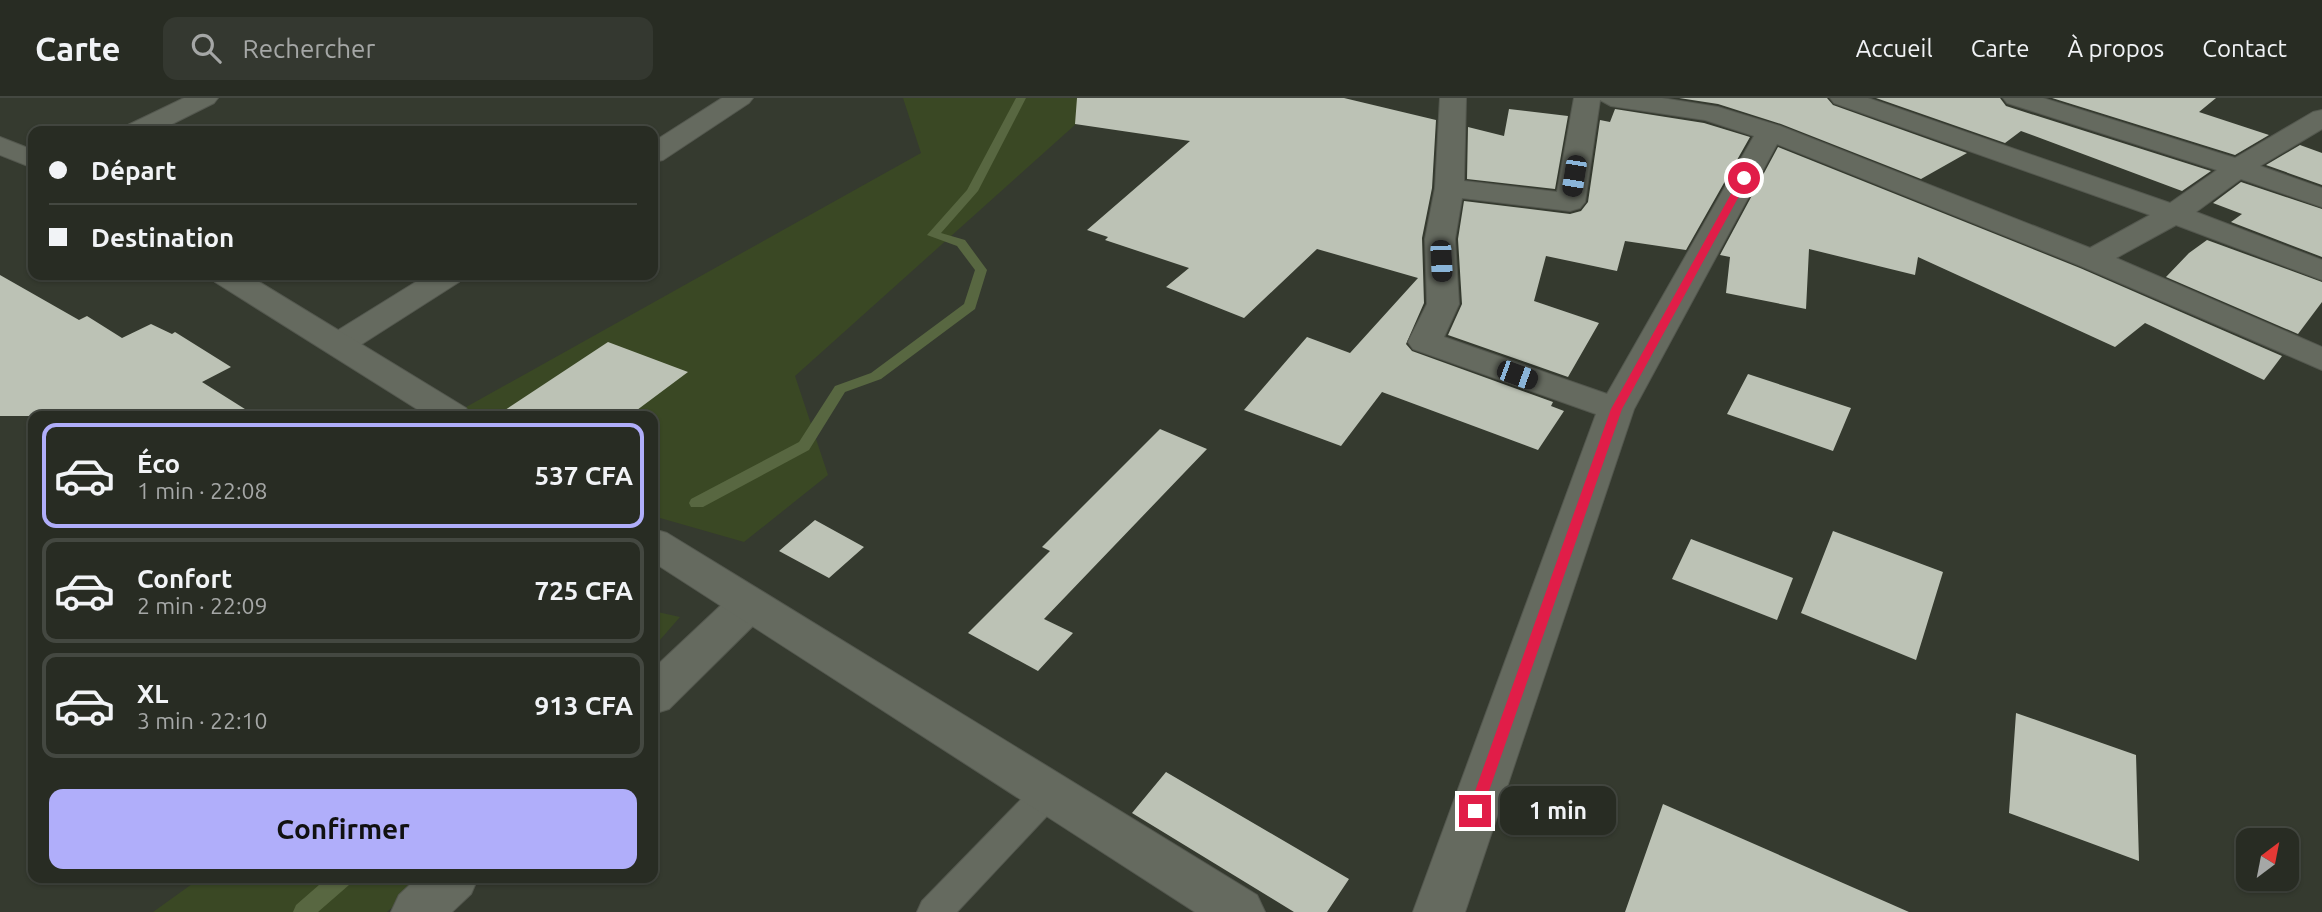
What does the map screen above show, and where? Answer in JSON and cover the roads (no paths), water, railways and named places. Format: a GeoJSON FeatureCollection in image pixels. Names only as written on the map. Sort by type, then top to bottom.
{"type":"FeatureCollection","features":[{"type":"Feature","properties":{"kind":"street"},"geometry":{"type":"LineString","coordinates":[[147,126],[205,98]]}},
{"type":"Feature","properties":{"kind":"street"},"geometry":{"type":"LineString","coordinates":[[658,151],[740,98]]}},
{"type":"Feature","properties":{"kind":"street"},"geometry":{"type":"LineString","coordinates":[[1452,98],[1449,188],[1440,239],[1443,304],[1424,342],[1616,409]]}},
{"type":"Feature","properties":{"kind":"street"},"geometry":{"type":"LineString","coordinates":[[1449,188],[1570,202],[1587,98]]}},
{"type":"Feature","properties":{"kind":"street"},"geometry":{"type":"LineString","coordinates":[[1611,98],[1709,113],[1770,132],[2092,259],[2322,360]]}},
{"type":"Feature","properties":{"kind":"street"},"geometry":{"type":"LineString","coordinates":[[1843,98],[2174,214],[2322,271]]}},
{"type":"Feature","properties":{"kind":"street"},"geometry":{"type":"LineString","coordinates":[[2017,98],[2238,168],[2322,198]]}},
{"type":"Feature","properties":{"kind":"street"},"geometry":{"type":"LineString","coordinates":[[2092,259],[2174,214],[2238,168],[2315,129]]}},
{"type":"Feature","properties":{"kind":"street"},"geometry":{"type":"LineString","coordinates":[[1439,912],[1616,409],[1770,132]]}},
{"type":"Feature","properties":{"kind":"street"},"geometry":{"type":"LineString","coordinates":[[0,145],[28,158]]}},
{"type":"Feature","properties":{"kind":"street"},"geometry":{"type":"LineString","coordinates":[[234,280],[445,411]]}},
{"type":"Feature","properties":{"kind":"street"},"geometry":{"type":"LineString","coordinates":[[339,344],[440,280]]}},
{"type":"Feature","properties":{"kind":"street"},"geometry":{"type":"LineString","coordinates":[[658,547],[1050,790],[1239,912]]}},
{"type":"Feature","properties":{"kind":"street"},"geometry":{"type":"LineString","coordinates":[[658,691],[749,604]]}},
{"type":"Feature","properties":{"kind":"street"},"geometry":{"type":"LineString","coordinates":[[417,912],[448,883]]}},
{"type":"Feature","properties":{"kind":"lane"},"geometry":{"type":"LineString","coordinates":[[934,912],[1050,790]]}},
{"type":"Feature","properties":{"kind":"waterway"},"geometry":{"type":"LineString","coordinates":[[697,503],[804,446],[840,389],[876,376],[970,306],[981,270],[961,243],[933,235],[972,191],[1021,98]]}},
{"type":"Feature","properties":{"kind":"waterway"},"geometry":{"type":"LineString","coordinates":[[303,912],[336,883]]}}]}
